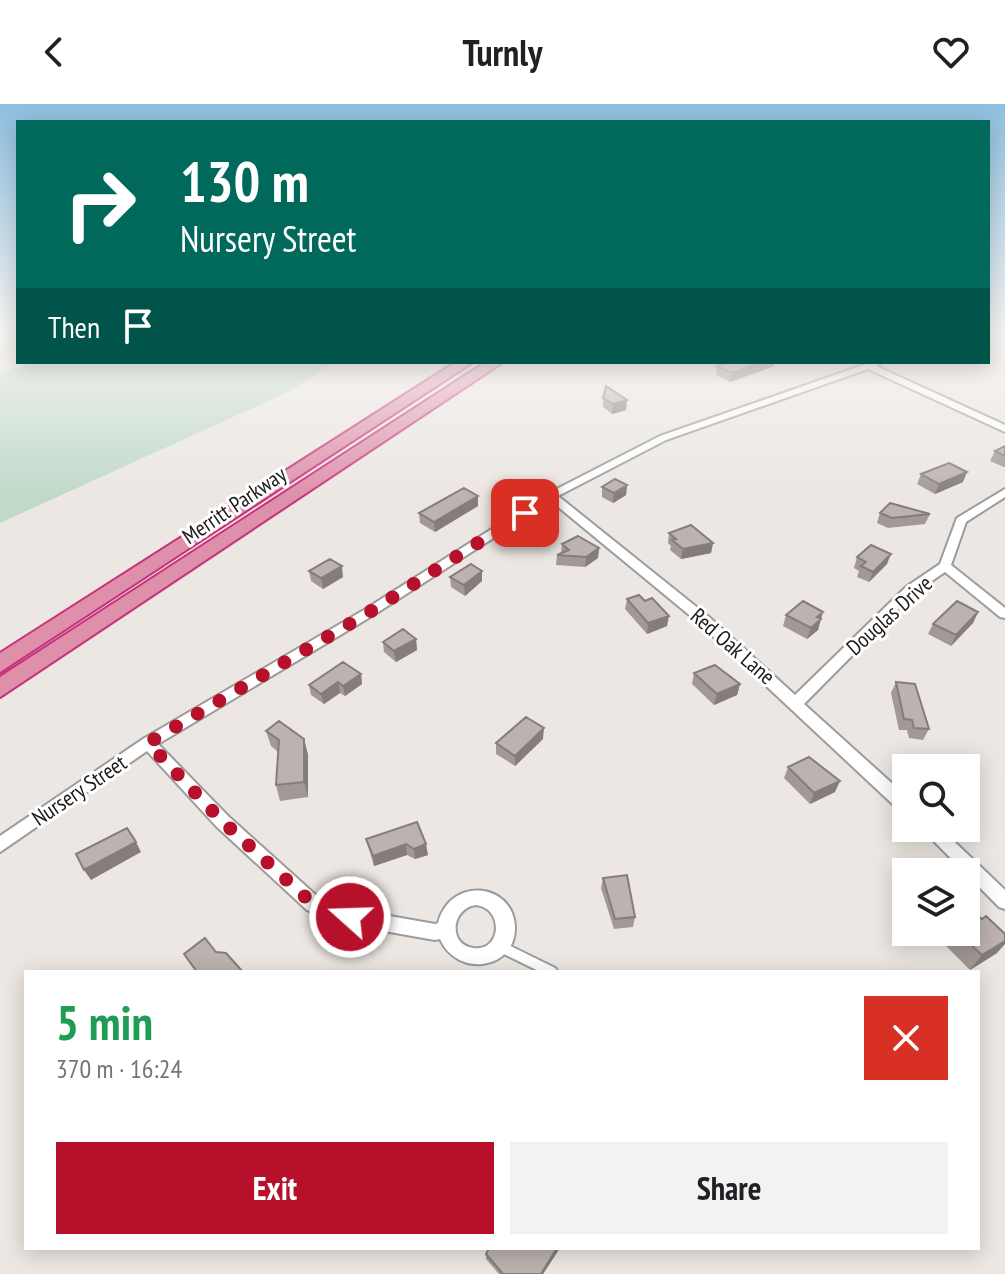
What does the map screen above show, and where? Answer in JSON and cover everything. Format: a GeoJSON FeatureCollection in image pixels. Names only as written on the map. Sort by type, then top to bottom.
{"type":"FeatureCollection","features":[{"type":"Feature","properties":{"kind":"highway","name":"Merritt Parkway"},"geometry":{"type":"LineString","coordinates":[[0,664],[425,389]]}},
{"type":"Feature","properties":{"kind":"highway","name":"Merritt Parkway"},"geometry":{"type":"LineString","coordinates":[[0,689],[456,389]]}},
{"type":"Feature","properties":{"kind":"street","name":"Nursery Street"},"geometry":{"type":"LineString","coordinates":[[0,845],[148,743],[368,613],[551,496],[663,438],[804,389]]}},
{"type":"Feature","properties":{"kind":"street"},"geometry":{"type":"LineString","coordinates":[[924,389],[1005,429]]}},
{"type":"Feature","properties":{"kind":"street","name":"Douglas Drive"},"geometry":{"type":"LineString","coordinates":[[797,702],[910,590],[945,566],[961,520],[1005,492]]}},
{"type":"Feature","properties":{"kind":"street","name":"Red Oak Lane"},"geometry":{"type":"LineString","coordinates":[[551,496],[704,620],[797,702],[892,793]]}},
{"type":"Feature","properties":{"kind":"street"},"geometry":{"type":"LineString","coordinates":[[945,566],[1005,614]]}},
{"type":"Feature","properties":{"kind":"street"},"geometry":{"type":"LineString","coordinates":[[148,743],[222,821],[313,904],[350,917],[435,932],[445,930]]}},
{"type":"Feature","properties":{"kind":"street"},"geometry":{"type":"LineString","coordinates":[[944,842],[1005,901]]}},
{"type":"Feature","properties":{"kind":"street"},"geometry":{"type":"LineString","coordinates":[[471,899],[496,905],[505,916],[507,930],[499,946],[488,953],[468,955],[453,947],[445,930],[447,918],[457,906],[471,899]]}},
{"type":"Feature","properties":{"kind":"lane"},"geometry":{"type":"LineString","coordinates":[[499,946],[504,952],[547,970]]}},
{"type":"Feature","properties":{"kind":"green space"},"geometry":{"type":"Polygon","coordinates":[[[0,389],[293,389],[288,392],[0,523],[0,389]]]}},
{"type":"Feature","properties":{"kind":"building"},"geometry":{"type":"Polygon","coordinates":[[[605,389],[610,389],[627,400],[613,404],[603,398],[605,389]]]}},
{"type":"Feature","properties":{"kind":"building"},"geometry":{"type":"Polygon","coordinates":[[[1005,446],[1005,456],[995,451],[1005,446]]]}},
{"type":"Feature","properties":{"kind":"building"},"geometry":{"type":"Polygon","coordinates":[[[949,463],[967,472],[939,484],[921,474],[949,463]]]}},
{"type":"Feature","properties":{"kind":"building"},"geometry":{"type":"Polygon","coordinates":[[[615,479],[627,485],[614,493],[602,487],[615,479]]]}},
{"type":"Feature","properties":{"kind":"building"},"geometry":{"type":"Polygon","coordinates":[[[464,488],[478,496],[434,522],[419,513],[464,488]]]}},
{"type":"Feature","properties":{"kind":"building"},"geometry":{"type":"Polygon","coordinates":[[[890,503],[930,514],[892,518],[880,513],[890,503]]]}},
{"type":"Feature","properties":{"kind":"building"},"geometry":{"type":"Polygon","coordinates":[[[691,525],[713,543],[683,549],[672,540],[676,539],[669,533],[691,525]]]}},
{"type":"Feature","properties":{"kind":"building"},"geometry":{"type":"Polygon","coordinates":[[[578,536],[599,548],[586,557],[557,555],[569,550],[562,544],[578,536]]]}},
{"type":"Feature","properties":{"kind":"building"},"geometry":{"type":"Polygon","coordinates":[[[871,545],[891,554],[873,572],[861,566],[866,562],[857,557],[871,545]]]}},
{"type":"Feature","properties":{"kind":"building"},"geometry":{"type":"Polygon","coordinates":[[[330,559],[342,566],[321,578],[309,571],[330,559]]]}},
{"type":"Feature","properties":{"kind":"building"},"geometry":{"type":"Polygon","coordinates":[[[471,564],[482,571],[464,585],[450,577],[471,564]]]}},
{"type":"Feature","properties":{"kind":"building"},"geometry":{"type":"Polygon","coordinates":[[[639,595],[645,601],[652,598],[669,616],[648,623],[627,599],[639,595]]]}},
{"type":"Feature","properties":{"kind":"building"},"geometry":{"type":"Polygon","coordinates":[[[803,601],[823,612],[817,617],[821,619],[811,628],[786,615],[803,601]]]}},
{"type":"Feature","properties":{"kind":"building"},"geometry":{"type":"Polygon","coordinates":[[[957,601],[978,612],[956,635],[933,624],[957,601]]]}},
{"type":"Feature","properties":{"kind":"building"},"geometry":{"type":"Polygon","coordinates":[[[403,629],[416,639],[394,651],[383,642],[403,629]]]}},
{"type":"Feature","properties":{"kind":"building"},"geometry":{"type":"Polygon","coordinates":[[[343,662],[361,674],[343,686],[338,682],[321,694],[309,685],[343,662]]]}},
{"type":"Feature","properties":{"kind":"building"},"geometry":{"type":"Polygon","coordinates":[[[715,665],[740,684],[717,694],[694,673],[715,665]]]}},
{"type":"Feature","properties":{"kind":"building"},"geometry":{"type":"Polygon","coordinates":[[[896,682],[915,684],[929,729],[914,728],[912,720],[904,719],[896,682]]]}},
{"type":"Feature","properties":{"kind":"building"},"geometry":{"type":"Polygon","coordinates":[[[526,717],[544,728],[515,756],[496,743],[526,717]]]}},
{"type":"Feature","properties":{"kind":"building"},"geometry":{"type":"Polygon","coordinates":[[[279,721],[304,739],[304,782],[276,785],[279,740],[266,731],[279,721]]]}},
{"type":"Feature","properties":{"kind":"building"},"geometry":{"type":"Polygon","coordinates":[[[809,757],[840,781],[814,793],[788,767],[809,757]]]}},
{"type":"Feature","properties":{"kind":"building"},"geometry":{"type":"Polygon","coordinates":[[[417,822],[426,844],[414,849],[406,844],[373,856],[366,839],[417,822]]]}},
{"type":"Feature","properties":{"kind":"building"},"geometry":{"type":"Polygon","coordinates":[[[127,828],[136,842],[84,870],[76,854],[127,828]]]}},
{"type":"Feature","properties":{"kind":"building"},"geometry":{"type":"Polygon","coordinates":[[[627,875],[635,917],[615,919],[603,878],[627,875]]]}},
{"type":"Feature","properties":{"kind":"building"},"geometry":{"type":"Polygon","coordinates":[[[986,916],[1005,934],[1005,941],[982,955],[972,946],[980,946],[980,918],[986,916]]]}},
{"type":"Feature","properties":{"kind":"building"},"geometry":{"type":"Polygon","coordinates":[[[205,938],[216,952],[226,953],[241,970],[196,970],[184,954],[205,938]]]}},
{"type":"Feature","properties":{"kind":"building"},"geometry":{"type":"Polygon","coordinates":[[[488,1250],[556,1250],[541,1274],[503,1274],[486,1254],[488,1250]]]}},
{"type":"Feature","properties":{"kind":"route"},"geometry":{"type":"LineString","coordinates":[[350,917],[313,904],[222,821],[148,743],[368,613],[525,513]]}}]}
